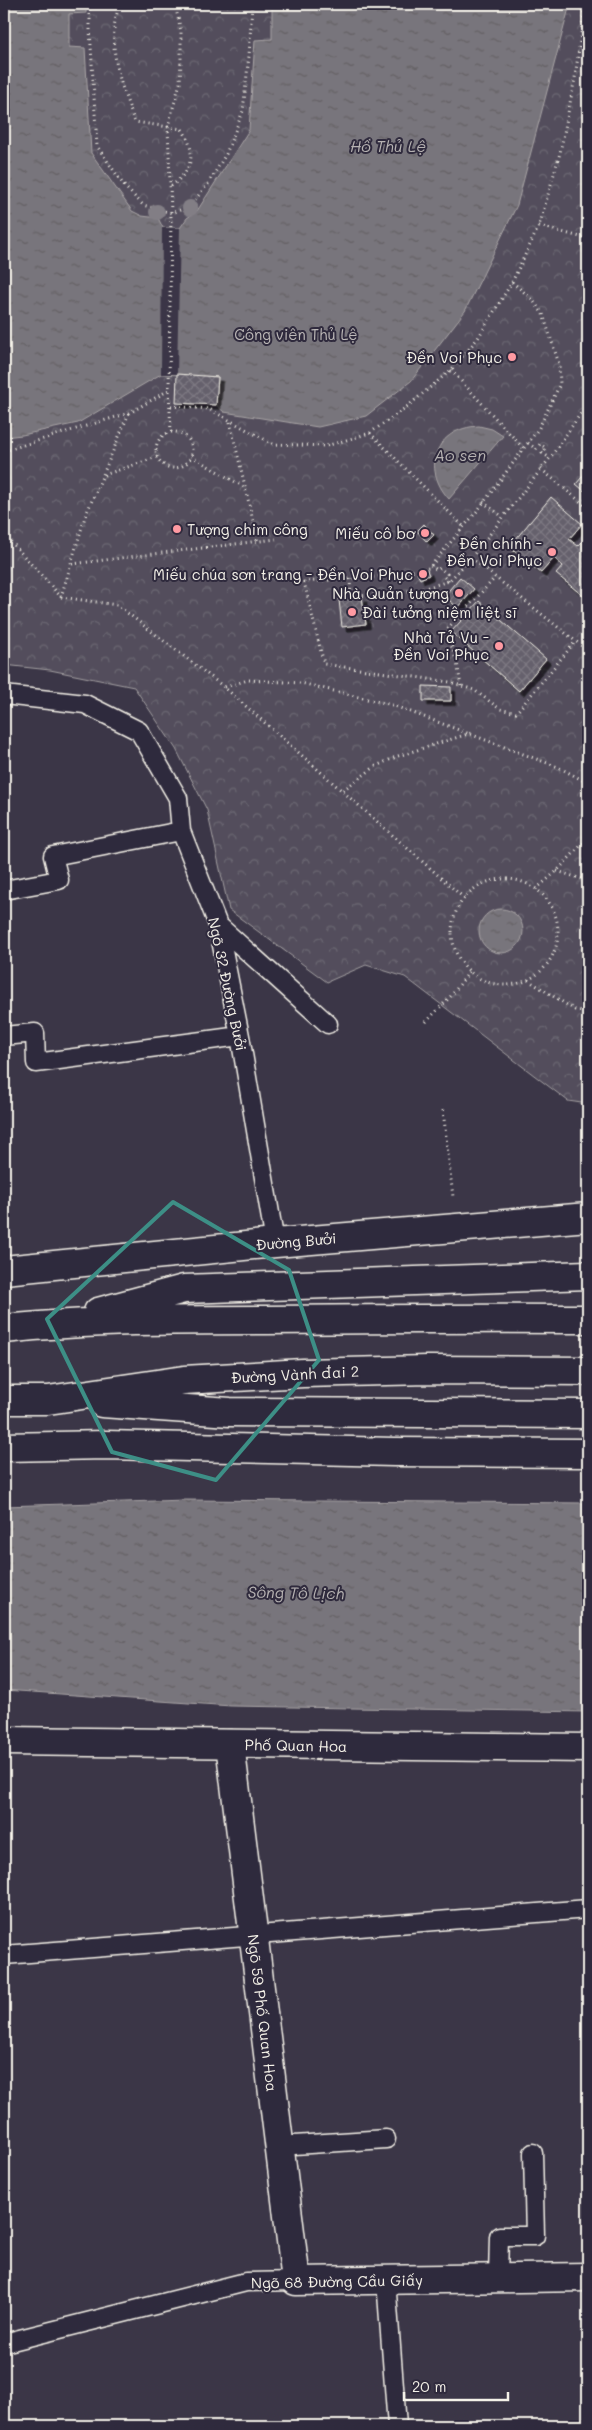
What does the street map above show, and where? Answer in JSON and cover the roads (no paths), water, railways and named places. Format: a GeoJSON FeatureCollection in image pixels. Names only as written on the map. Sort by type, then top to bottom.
{"type":"FeatureCollection","features":[{"type":"Feature","properties":{"kind":"main road","name":"Đường Bưởi"},"geometry":{"type":"LineString","coordinates":[[4,1270],[275,1243],[588,1217]]}},
{"type":"Feature","properties":{"kind":"main road"},"geometry":{"type":"LineString","coordinates":[[51,1324],[184,1289],[588,1276]]}},
{"type":"Feature","properties":{"kind":"main road"},"geometry":{"type":"LineString","coordinates":[[4,1329],[51,1324],[151,1321],[437,1318],[588,1319]]}},
{"type":"Feature","properties":{"kind":"main road","name":"Đường Vành đai 2"},"geometry":{"type":"LineString","coordinates":[[4,1400],[48,1400],[184,1380],[303,1373],[428,1370],[588,1371]]}},
{"type":"Feature","properties":{"kind":"main road"},"geometry":{"type":"LineString","coordinates":[[48,1400],[230,1412],[588,1414]]}},
{"type":"Feature","properties":{"kind":"main road"},"geometry":{"type":"LineString","coordinates":[[4,1447],[106,1446],[394,1452],[588,1453]]}},
{"type":"Feature","properties":{"kind":"main road","name":"Phố Quan Hoa"},"geometry":{"type":"LineString","coordinates":[[4,1741],[588,1748]]}},
{"type":"Feature","properties":{"kind":"main road","name":"Ngõ 59 Phố Quan Hoa"},"geometry":{"type":"LineString","coordinates":[[230,1744],[296,2281]]}},
{"type":"Feature","properties":{"kind":"main road","name":"Ngõ 68 Đường Cầu Giấy"},"geometry":{"type":"LineString","coordinates":[[296,2281],[588,2277]]}},
{"type":"Feature","properties":{"kind":"lane","name":"Ngõ 32 Đường Bưởi"},"geometry":{"type":"LineString","coordinates":[[4,695],[85,704],[138,731],[178,798],[181,830],[218,925],[240,1036],[275,1243]]}},
{"type":"Feature","properties":{"kind":"lane"},"geometry":{"type":"LineString","coordinates":[[4,890],[59,880],[53,856],[181,830]]}},
{"type":"Feature","properties":{"kind":"lane"},"geometry":{"type":"LineString","coordinates":[[218,925],[328,1024]]}},
{"type":"Feature","properties":{"kind":"lane"},"geometry":{"type":"LineString","coordinates":[[4,1036],[35,1032],[36,1063],[240,1036]]}},
{"type":"Feature","properties":{"kind":"lane"},"geometry":{"type":"LineString","coordinates":[[4,1955],[588,1909]]}},
{"type":"Feature","properties":{"kind":"lane"},"geometry":{"type":"LineString","coordinates":[[279,2146],[386,2139]]}},
{"type":"Feature","properties":{"kind":"lane"},"geometry":{"type":"LineString","coordinates":[[498,2278],[499,2236],[535,2236],[533,2153]]}},
{"type":"Feature","properties":{"kind":"lane"},"geometry":{"type":"LineString","coordinates":[[386,2280],[397,2426]]}},
{"type":"Feature","properties":{"kind":"lane","name":"Ngõ 68 Đường Cầu Giấy"},"geometry":{"type":"LineString","coordinates":[[4,2343],[246,2282],[296,2281]]}},
{"type":"Feature","properties":{"kind":"water","name":"Hồ Thủ Lệ"},"geometry":{"type":"Polygon","coordinates":[[[4,4],[86,4],[86,13],[69,14],[69,47],[85,48],[91,153],[132,211],[142,216],[158,218],[163,228],[180,228],[187,218],[197,211],[249,130],[255,40],[272,39],[272,4],[570,4],[517,205],[465,311],[411,381],[366,416],[318,427],[224,412],[216,405],[218,377],[161,374],[78,423],[4,437],[4,4]]]}},
{"type":"Feature","properties":{"kind":"water","name":"Ao sen"},"geometry":{"type":"Polygon","coordinates":[[[479,426],[492,429],[503,436],[449,499],[440,487],[436,475],[435,463],[437,452],[443,442],[452,434],[464,428],[479,426]]]}},
{"type":"Feature","properties":{"kind":"water"},"geometry":{"type":"Polygon","coordinates":[[[497,909],[505,909],[517,915],[523,931],[517,947],[505,953],[497,953],[485,947],[479,935],[479,927],[485,915],[497,909]]]}},
{"type":"Feature","properties":{"kind":"water","name":"Sông Tô Lịch"},"geometry":{"type":"Polygon","coordinates":[[[185,1500],[588,1503],[588,1712],[231,1706],[4,1690],[4,1506],[185,1500]]]}},
{"type":"Feature","properties":{"kind":"place","name":"Đền Voi Phục"},"geometry":{"type":"Point","coordinates":[512,357]}},
{"type":"Feature","properties":{"kind":"place","name":"Tượng chim công"},"geometry":{"type":"Point","coordinates":[177,529]}},
{"type":"Feature","properties":{"kind":"place","name":"Miếu cô bơ"},"geometry":{"type":"Point","coordinates":[425,533]}},
{"type":"Feature","properties":{"kind":"place","name":"Đền chính - Đền Voi Phục"},"geometry":{"type":"Point","coordinates":[552,552]}},
{"type":"Feature","properties":{"kind":"place","name":"Miếu chúa sơn trang - Đền Voi Phục"},"geometry":{"type":"Point","coordinates":[423,574]}},
{"type":"Feature","properties":{"kind":"place","name":"Nhà Quản tượng"},"geometry":{"type":"Point","coordinates":[459,593]}},
{"type":"Feature","properties":{"kind":"place","name":"Đài tưởng niệm liệt sĩ"},"geometry":{"type":"Point","coordinates":[352,612]}},
{"type":"Feature","properties":{"kind":"place","name":"Nhà Tả Vu - Đền Voi Phục"},"geometry":{"type":"Point","coordinates":[499,646]}},
{"type":"Feature","properties":{"kind":"park label","name":"Công viên Thủ Lệ"},"geometry":{"type":"Point","coordinates":[296,334]}}]}
